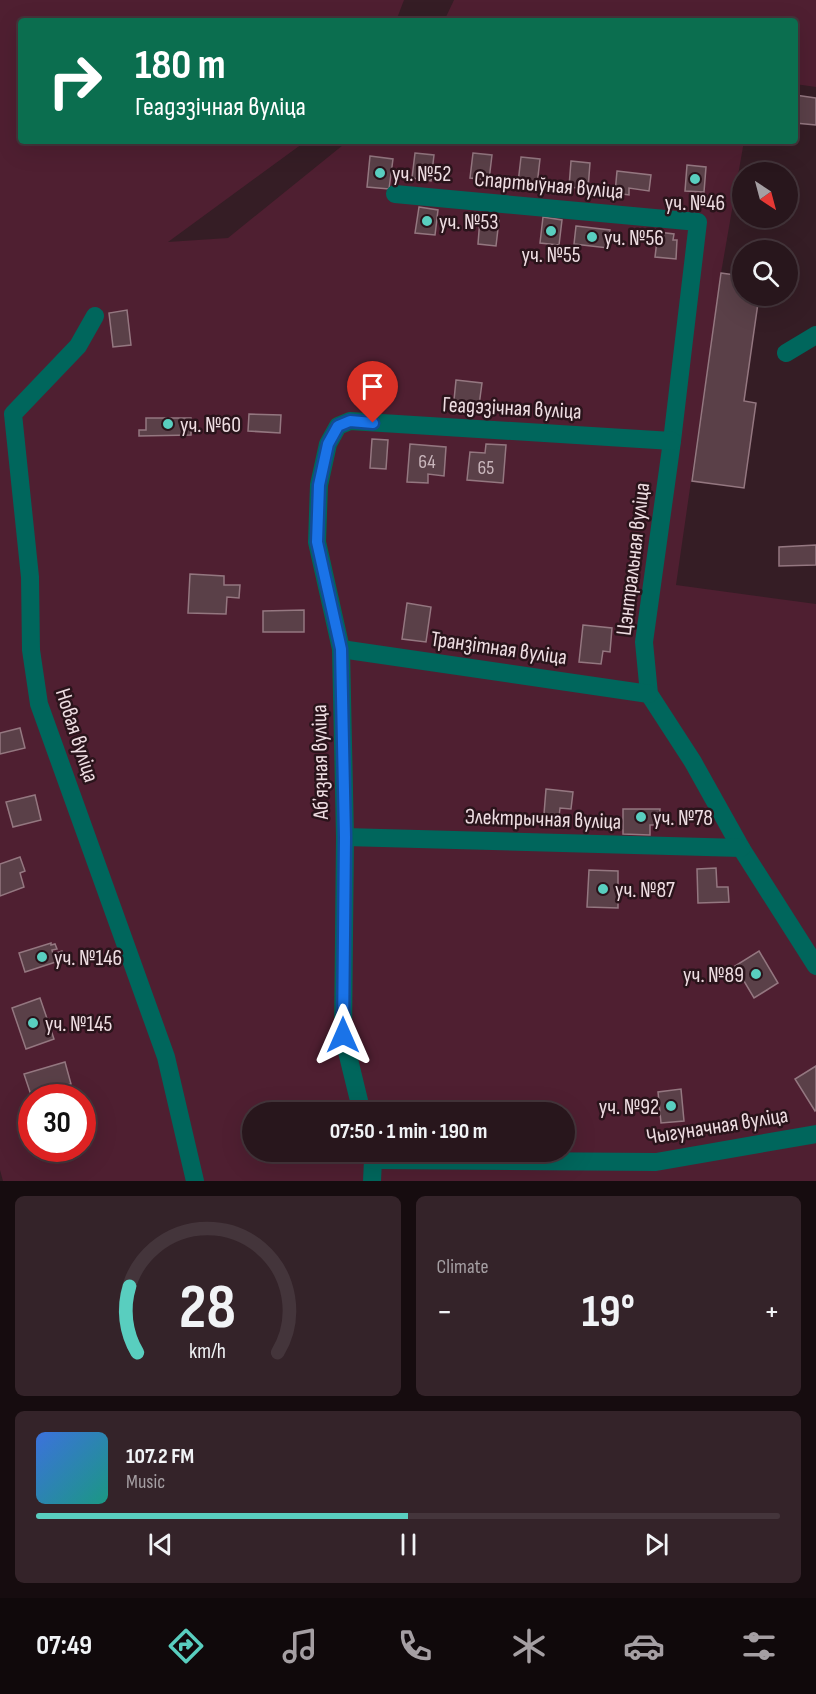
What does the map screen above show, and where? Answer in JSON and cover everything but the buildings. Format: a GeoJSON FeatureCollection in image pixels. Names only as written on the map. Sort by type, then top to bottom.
{"type":"FeatureCollection","features":[{"type":"Feature","properties":{"kind":"street","name":"Спартыўная вуліца"},"geometry":{"type":"LineString","coordinates":[[395,194],[698,222]]}},
{"type":"Feature","properties":{"kind":"street","name":"Цэнтральная вуліца"},"geometry":{"type":"LineString","coordinates":[[698,222],[672,441],[644,642],[650,694],[693,762],[741,848],[816,966]]}},
{"type":"Feature","properties":{"kind":"street","name":"Новая вуліца"},"geometry":{"type":"LineString","coordinates":[[95,316],[78,346],[14,414],[30,577],[31,650],[39,704],[166,1057],[195,1181]]}},
{"type":"Feature","properties":{"kind":"street"},"geometry":{"type":"LineString","coordinates":[[786,353],[816,335]]}},
{"type":"Feature","properties":{"kind":"street","name":"Геадэзічная вуліца"},"geometry":{"type":"LineString","coordinates":[[350,421],[672,441]]}},
{"type":"Feature","properties":{"kind":"street","name":"Абʼязная вуліца"},"geometry":{"type":"LineString","coordinates":[[350,421],[338,426],[328,444],[319,485],[317,542],[341,649],[345,837],[343,1035],[359,1102]]}},
{"type":"Feature","properties":{"kind":"street","name":"Транзітная вуліца"},"geometry":{"type":"LineString","coordinates":[[341,649],[650,694]]}},
{"type":"Feature","properties":{"kind":"street","name":"Электрычная вуліца"},"geometry":{"type":"LineString","coordinates":[[345,837],[741,848]]}},
{"type":"Feature","properties":{"kind":"street","name":"Чыгуначная вуліца"},"geometry":{"type":"LineString","coordinates":[[575,1160],[656,1162],[816,1134]]}},
{"type":"Feature","properties":{"kind":"street"},"geometry":{"type":"LineString","coordinates":[[372,1162],[372,1181]]}},
{"type":"Feature","properties":{"kind":"shaded area"},"geometry":{"type":"Polygon","coordinates":[[[0,0],[404,0],[397,18],[18,18],[18,144],[302,144],[168,242],[228,238],[344,144],[743,144],[740,162],[732,162],[732,210],[676,585],[816,604],[816,1181],[3,1181],[0,1170],[0,0]]]}},
{"type":"Feature","properties":{"kind":"shaded area"},"geometry":{"type":"Polygon","coordinates":[[[454,0],[816,0],[816,87],[798,84],[798,18],[445,18],[454,0]]]}},
{"type":"Feature","properties":{"kind":"place","name":"уч. №52"},"geometry":{"type":"Point","coordinates":[380,173]}},
{"type":"Feature","properties":{"kind":"place","name":"уч. №46"},"geometry":{"type":"Point","coordinates":[695,179]}},
{"type":"Feature","properties":{"kind":"place","name":"уч. №53"},"geometry":{"type":"Point","coordinates":[427,221]}},
{"type":"Feature","properties":{"kind":"place","name":"уч. №55"},"geometry":{"type":"Point","coordinates":[551,231]}},
{"type":"Feature","properties":{"kind":"place","name":"уч. №56"},"geometry":{"type":"Point","coordinates":[592,237]}},
{"type":"Feature","properties":{"kind":"place","name":"уч. №60"},"geometry":{"type":"Point","coordinates":[168,424]}},
{"type":"Feature","properties":{"kind":"place","name":"уч. №78"},"geometry":{"type":"Point","coordinates":[641,817]}},
{"type":"Feature","properties":{"kind":"place","name":"уч. №87"},"geometry":{"type":"Point","coordinates":[603,889]}},
{"type":"Feature","properties":{"kind":"place","name":"уч. №146"},"geometry":{"type":"Point","coordinates":[42,957]}},
{"type":"Feature","properties":{"kind":"place","name":"уч. №89"},"geometry":{"type":"Point","coordinates":[756,974]}},
{"type":"Feature","properties":{"kind":"place","name":"уч. №145"},"geometry":{"type":"Point","coordinates":[33,1023]}},
{"type":"Feature","properties":{"kind":"place","name":"уч. №92"},"geometry":{"type":"Point","coordinates":[671,1106]}},
{"type":"Feature","properties":{"kind":"route"},"geometry":{"type":"LineString","coordinates":[[343,1035],[345,837],[341,649],[317,542],[319,485],[328,444],[338,426],[350,421],[373,423]]}}]}
